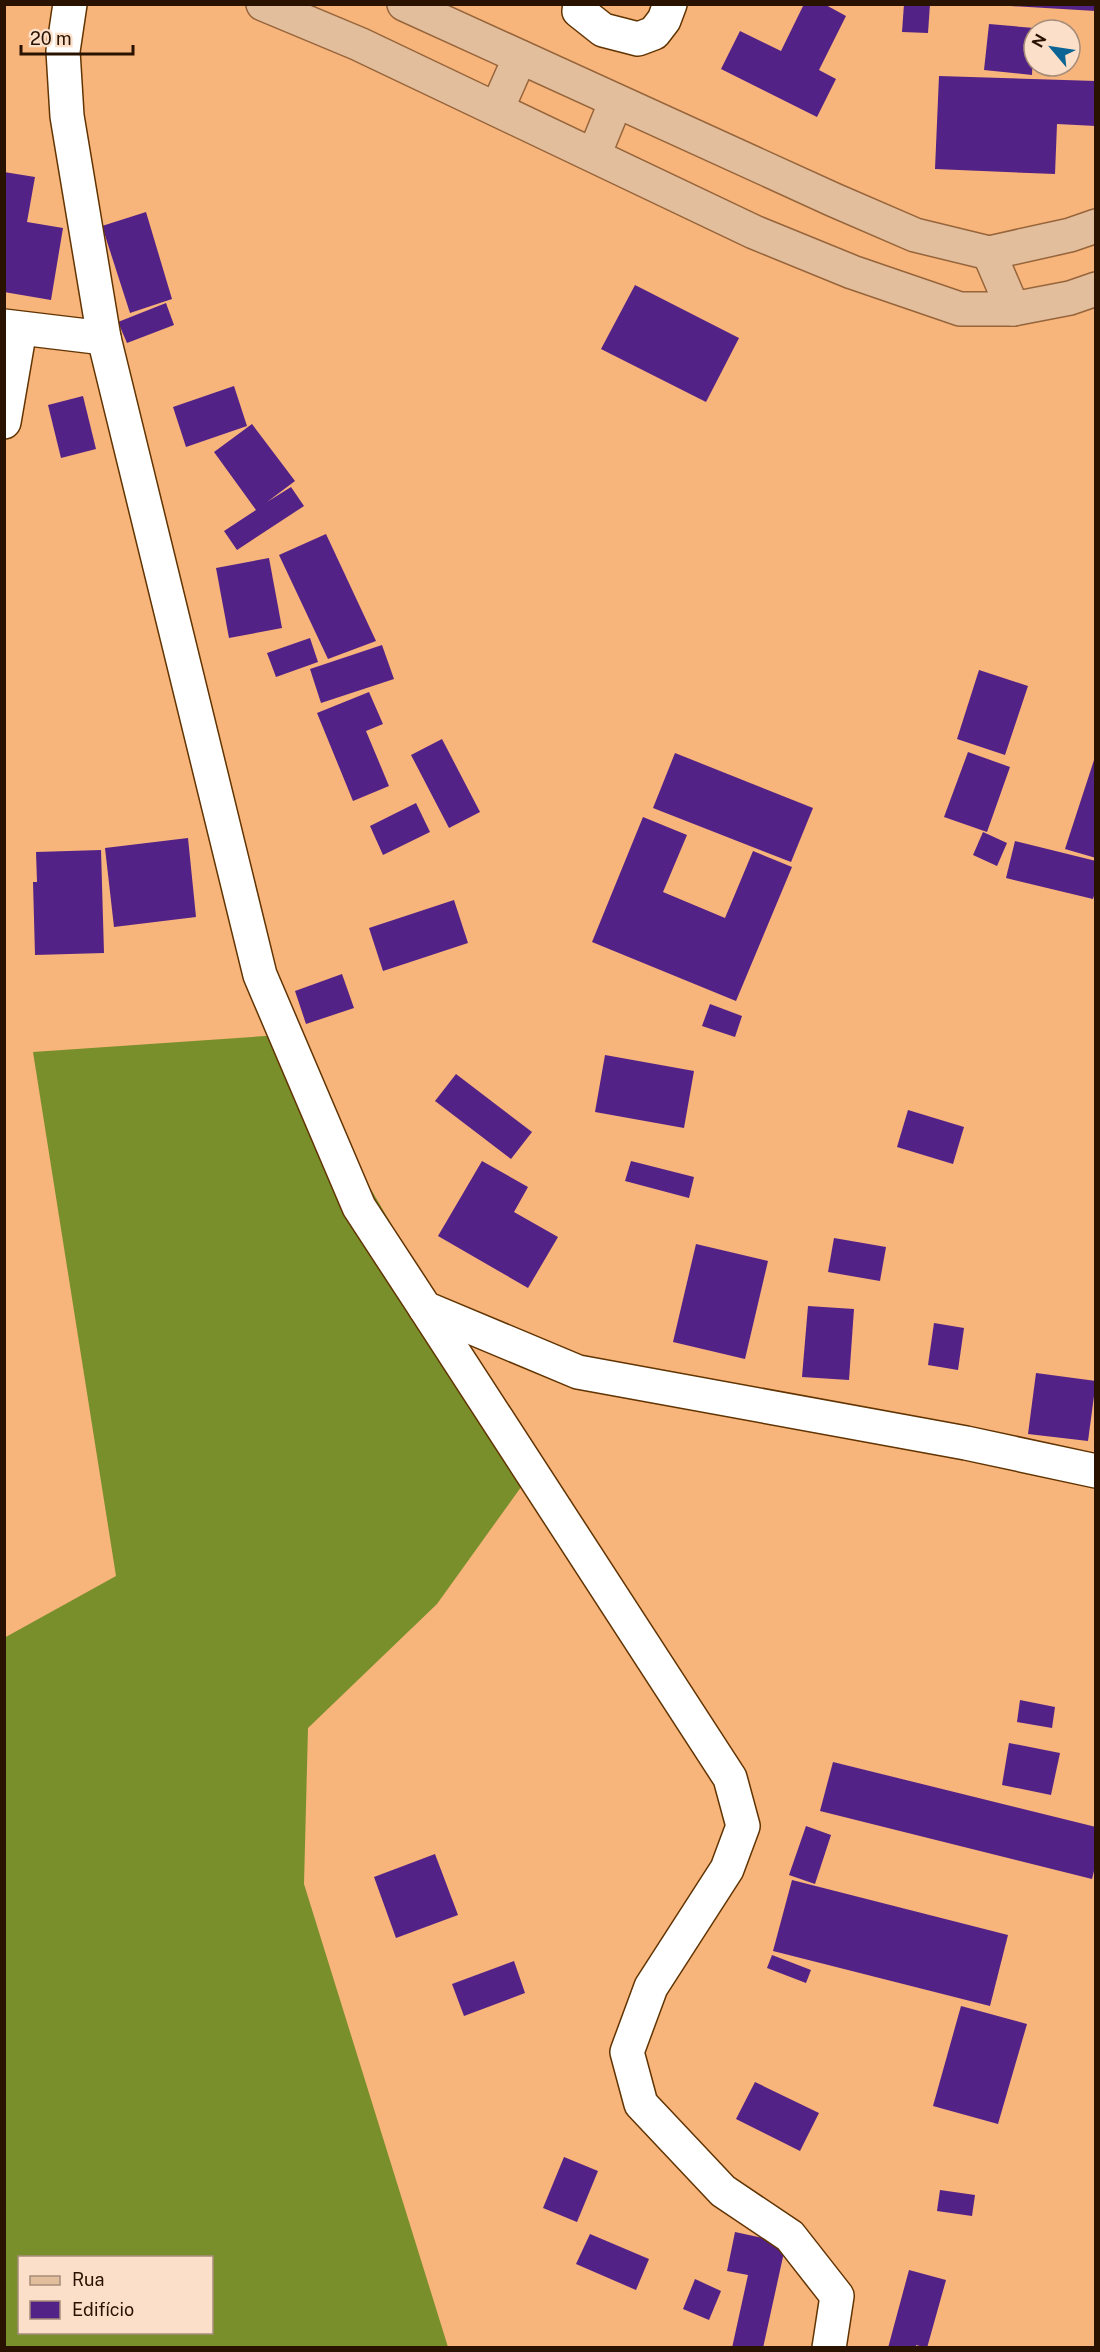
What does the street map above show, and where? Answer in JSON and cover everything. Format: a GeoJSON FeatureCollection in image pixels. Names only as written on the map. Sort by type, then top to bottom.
{"type":"FeatureCollection","features":[{"type":"Feature","properties":{"kind":"main road"},"geometry":{"type":"LineString","coordinates":[[263,4],[359,44],[754,232],[852,272],[960,309],[1013,309],[1070,298],[1095,289]]}},
{"type":"Feature","properties":{"kind":"main road"},"geometry":{"type":"LineString","coordinates":[[404,4],[915,235],[989,253],[1070,235],[1095,226]]}},
{"type":"Feature","properties":{"kind":"main road"},"geometry":{"type":"LineString","coordinates":[[497,109],[520,57]]}},
{"type":"Feature","properties":{"kind":"main road"},"geometry":{"type":"LineString","coordinates":[[594,155],[616,101]]}},
{"type":"Feature","properties":{"kind":"main road"},"geometry":{"type":"LineString","coordinates":[[989,253],[1013,309]]}},
{"type":"Feature","properties":{"kind":"street"},"geometry":{"type":"LineString","coordinates":[[70,4],[63,51],[67,116],[104,338],[260,975],[359,1207],[730,1778],[743,1826],[727,1869],[651,1987],[627,2052],[641,2104],[723,2190],[790,2236],[837,2296],[829,2348]]}},
{"type":"Feature","properties":{"kind":"street"},"geometry":{"type":"LineString","coordinates":[[580,4],[579,11],[603,30],[638,39],[654,33],[664,20],[670,4]]}},
{"type":"Feature","properties":{"kind":"street"},"geometry":{"type":"LineString","coordinates":[[4,422],[12,328],[104,338]]}},
{"type":"Feature","properties":{"kind":"street"},"geometry":{"type":"LineString","coordinates":[[425,1308],[578,1372],[943,1439],[1095,1471]]}},
{"type":"Feature","properties":{"kind":"green space"},"geometry":{"type":"Polygon","coordinates":[[[281,1035],[534,1469],[437,1604],[308,1728],[304,1884],[448,2347],[5,2347],[4,1638],[116,1576],[33,1052],[281,1035]]]}},
{"type":"Feature","properties":{"kind":"building"},"geometry":{"type":"Polygon","coordinates":[[[804,4],[824,4],[846,16],[819,70],[836,79],[817,117],[721,69],[740,31],[781,51],[804,4]]]}},
{"type":"Feature","properties":{"kind":"building"},"geometry":{"type":"Polygon","coordinates":[[[904,4],[930,4],[928,33],[902,32],[904,4]]]}},
{"type":"Feature","properties":{"kind":"building"},"geometry":{"type":"Polygon","coordinates":[[[1011,4],[1096,4],[1096,11],[1011,6],[1011,4]]]}},
{"type":"Feature","properties":{"kind":"building"},"geometry":{"type":"Polygon","coordinates":[[[989,24],[1022,27],[1022,74],[984,70],[989,24]]]}},
{"type":"Feature","properties":{"kind":"building"},"geometry":{"type":"Polygon","coordinates":[[[939,76],[1096,81],[1096,126],[1057,124],[1055,174],[935,169],[939,76]]]}},
{"type":"Feature","properties":{"kind":"building"},"geometry":{"type":"Polygon","coordinates":[[[4,172],[35,177],[27,222],[63,228],[51,300],[4,292],[4,172]]]}},
{"type":"Feature","properties":{"kind":"building"},"geometry":{"type":"Polygon","coordinates":[[[146,212],[172,299],[130,313],[102,226],[146,212]]]}},
{"type":"Feature","properties":{"kind":"building"},"geometry":{"type":"Polygon","coordinates":[[[635,285],[739,338],[706,402],[601,349],[635,285]]]}},
{"type":"Feature","properties":{"kind":"building"},"geometry":{"type":"Polygon","coordinates":[[[166,303],[174,325],[127,343],[118,322],[166,303]]]}},
{"type":"Feature","properties":{"kind":"building"},"geometry":{"type":"Polygon","coordinates":[[[234,386],[247,426],[186,447],[173,407],[234,386]]]}},
{"type":"Feature","properties":{"kind":"building"},"geometry":{"type":"Polygon","coordinates":[[[83,396],[96,449],[61,458],[48,405],[83,396]]]}},
{"type":"Feature","properties":{"kind":"building"},"geometry":{"type":"Polygon","coordinates":[[[252,424],[295,481],[267,502],[291,487],[304,506],[237,550],[224,531],[256,510],[214,452],[252,424]]]}},
{"type":"Feature","properties":{"kind":"building"},"geometry":{"type":"Polygon","coordinates":[[[326,534],[376,641],[328,659],[279,555],[326,534]]]}},
{"type":"Feature","properties":{"kind":"building"},"geometry":{"type":"Polygon","coordinates":[[[269,558],[282,628],[229,638],[216,568],[269,558]]]}},
{"type":"Feature","properties":{"kind":"building"},"geometry":{"type":"Polygon","coordinates":[[[310,638],[318,662],[276,677],[267,653],[310,638]]]}},
{"type":"Feature","properties":{"kind":"building"},"geometry":{"type":"Polygon","coordinates":[[[382,645],[394,679],[321,703],[310,669],[382,645]]]}},
{"type":"Feature","properties":{"kind":"building"},"geometry":{"type":"Polygon","coordinates":[[[979,670],[1028,686],[1005,755],[957,739],[979,670]]]}},
{"type":"Feature","properties":{"kind":"building"},"geometry":{"type":"Polygon","coordinates":[[[369,692],[383,724],[366,731],[389,786],[353,801],[317,713],[369,692]]]}},
{"type":"Feature","properties":{"kind":"building"},"geometry":{"type":"Polygon","coordinates":[[[442,739],[480,812],[449,828],[411,755],[442,739]]]}},
{"type":"Feature","properties":{"kind":"building"},"geometry":{"type":"Polygon","coordinates":[[[968,752],[1010,767],[987,832],[944,817],[968,752]]]}},
{"type":"Feature","properties":{"kind":"building"},"geometry":{"type":"Polygon","coordinates":[[[675,753],[813,808],[791,862],[653,808],[675,753]]]}},
{"type":"Feature","properties":{"kind":"building"},"geometry":{"type":"Polygon","coordinates":[[[1096,757],[1096,858],[1065,849],[1096,757]]]}},
{"type":"Feature","properties":{"kind":"building"},"geometry":{"type":"Polygon","coordinates":[[[416,803],[430,832],[383,855],[370,826],[416,803]]]}},
{"type":"Feature","properties":{"kind":"building"},"geometry":{"type":"Polygon","coordinates":[[[643,817],[687,835],[663,892],[725,918],[753,851],[792,867],[736,1001],[592,942],[643,817]]]}},
{"type":"Feature","properties":{"kind":"building"},"geometry":{"type":"Polygon","coordinates":[[[983,832],[1007,843],[997,866],[973,855],[983,832]]]}},
{"type":"Feature","properties":{"kind":"building"},"geometry":{"type":"Polygon","coordinates":[[[188,838],[196,917],[114,927],[105,848],[188,838]]]}},
{"type":"Feature","properties":{"kind":"building"},"geometry":{"type":"Polygon","coordinates":[[[1015,841],[1096,861],[1096,889],[1093,899],[1006,878],[1015,841]]]}},
{"type":"Feature","properties":{"kind":"building"},"geometry":{"type":"Polygon","coordinates":[[[101,850],[104,953],[35,955],[33,882],[37,882],[36,852],[101,850]]]}},
{"type":"Feature","properties":{"kind":"building"},"geometry":{"type":"Polygon","coordinates":[[[454,900],[468,943],[383,971],[369,928],[454,900]]]}},
{"type":"Feature","properties":{"kind":"building"},"geometry":{"type":"Polygon","coordinates":[[[342,974],[354,1008],[306,1024],[295,991],[342,974]]]}},
{"type":"Feature","properties":{"kind":"building"},"geometry":{"type":"Polygon","coordinates":[[[710,1004],[742,1016],[735,1037],[702,1026],[710,1004]]]}},
{"type":"Feature","properties":{"kind":"building"},"geometry":{"type":"Polygon","coordinates":[[[605,1055],[694,1071],[684,1128],[595,1112],[605,1055]]]}},
{"type":"Feature","properties":{"kind":"building"},"geometry":{"type":"Polygon","coordinates":[[[456,1074],[532,1132],[511,1159],[435,1101],[456,1074]]]}},
{"type":"Feature","properties":{"kind":"building"},"geometry":{"type":"Polygon","coordinates":[[[908,1110],[964,1127],[953,1164],[897,1147],[908,1110]]]}},
{"type":"Feature","properties":{"kind":"building"},"geometry":{"type":"Polygon","coordinates":[[[482,1161],[528,1187],[514,1212],[558,1237],[528,1288],[438,1236],[482,1161]]]}},
{"type":"Feature","properties":{"kind":"building"},"geometry":{"type":"Polygon","coordinates":[[[631,1161],[694,1177],[689,1198],[625,1181],[631,1161]]]}},
{"type":"Feature","properties":{"kind":"building"},"geometry":{"type":"Polygon","coordinates":[[[834,1238],[886,1247],[880,1281],[828,1272],[834,1238]]]}},
{"type":"Feature","properties":{"kind":"building"},"geometry":{"type":"Polygon","coordinates":[[[696,1244],[768,1261],[745,1359],[673,1342],[696,1244]]]}},
{"type":"Feature","properties":{"kind":"building"},"geometry":{"type":"Polygon","coordinates":[[[808,1306],[854,1309],[849,1380],[802,1377],[808,1306]]]}},
{"type":"Feature","properties":{"kind":"building"},"geometry":{"type":"Polygon","coordinates":[[[934,1323],[964,1328],[958,1370],[928,1365],[934,1323]]]}},
{"type":"Feature","properties":{"kind":"building"},"geometry":{"type":"Polygon","coordinates":[[[1036,1373],[1096,1381],[1088,1441],[1028,1434],[1036,1373]]]}},
{"type":"Feature","properties":{"kind":"building"},"geometry":{"type":"Polygon","coordinates":[[[1020,1700],[1055,1707],[1052,1728],[1017,1722],[1020,1700]]]}},
{"type":"Feature","properties":{"kind":"building"},"geometry":{"type":"Polygon","coordinates":[[[1009,1743],[1060,1753],[1051,1795],[1002,1785],[1009,1743]]]}},
{"type":"Feature","properties":{"kind":"building"},"geometry":{"type":"Polygon","coordinates":[[[833,1762],[1096,1827],[1096,1863],[1092,1879],[820,1811],[833,1762]]]}},
{"type":"Feature","properties":{"kind":"building"},"geometry":{"type":"Polygon","coordinates":[[[806,1826],[831,1835],[815,1884],[789,1875],[806,1826]]]}},
{"type":"Feature","properties":{"kind":"building"},"geometry":{"type":"Polygon","coordinates":[[[435,1854],[458,1915],[396,1938],[374,1877],[435,1854]]]}},
{"type":"Feature","properties":{"kind":"building"},"geometry":{"type":"Polygon","coordinates":[[[792,1880],[1008,1935],[990,2006],[773,1951],[792,1880]]]}},
{"type":"Feature","properties":{"kind":"building"},"geometry":{"type":"Polygon","coordinates":[[[772,1955],[811,1970],[806,1983],[767,1968],[772,1955]]]}},
{"type":"Feature","properties":{"kind":"building"},"geometry":{"type":"Polygon","coordinates":[[[514,1961],[525,1993],[464,2016],[452,1984],[514,1961]]]}},
{"type":"Feature","properties":{"kind":"building"},"geometry":{"type":"Polygon","coordinates":[[[961,2006],[1027,2024],[998,2124],[933,2106],[961,2006]]]}},
{"type":"Feature","properties":{"kind":"building"},"geometry":{"type":"Polygon","coordinates":[[[755,2082],[819,2113],[800,2151],[736,2119],[755,2082]]]}},
{"type":"Feature","properties":{"kind":"building"},"geometry":{"type":"Polygon","coordinates":[[[564,2157],[598,2171],[577,2222],[543,2208],[564,2157]]]}},
{"type":"Feature","properties":{"kind":"building"},"geometry":{"type":"Polygon","coordinates":[[[940,2190],[975,2195],[972,2216],[937,2211],[940,2190]]]}},
{"type":"Feature","properties":{"kind":"building"},"geometry":{"type":"Polygon","coordinates":[[[735,2232],[786,2243],[763,2348],[732,2348],[748,2275],[727,2271],[735,2232]]]}},
{"type":"Feature","properties":{"kind":"building"},"geometry":{"type":"Polygon","coordinates":[[[590,2234],[649,2259],[636,2290],[576,2264],[590,2234]]]}},
{"type":"Feature","properties":{"kind":"building"},"geometry":{"type":"Polygon","coordinates":[[[909,2270],[946,2280],[927,2348],[916,2345],[916,2348],[888,2348],[909,2270]]]}},
{"type":"Feature","properties":{"kind":"building"},"geometry":{"type":"Polygon","coordinates":[[[695,2279],[721,2291],[709,2320],[683,2309],[695,2279]]]}}]}
